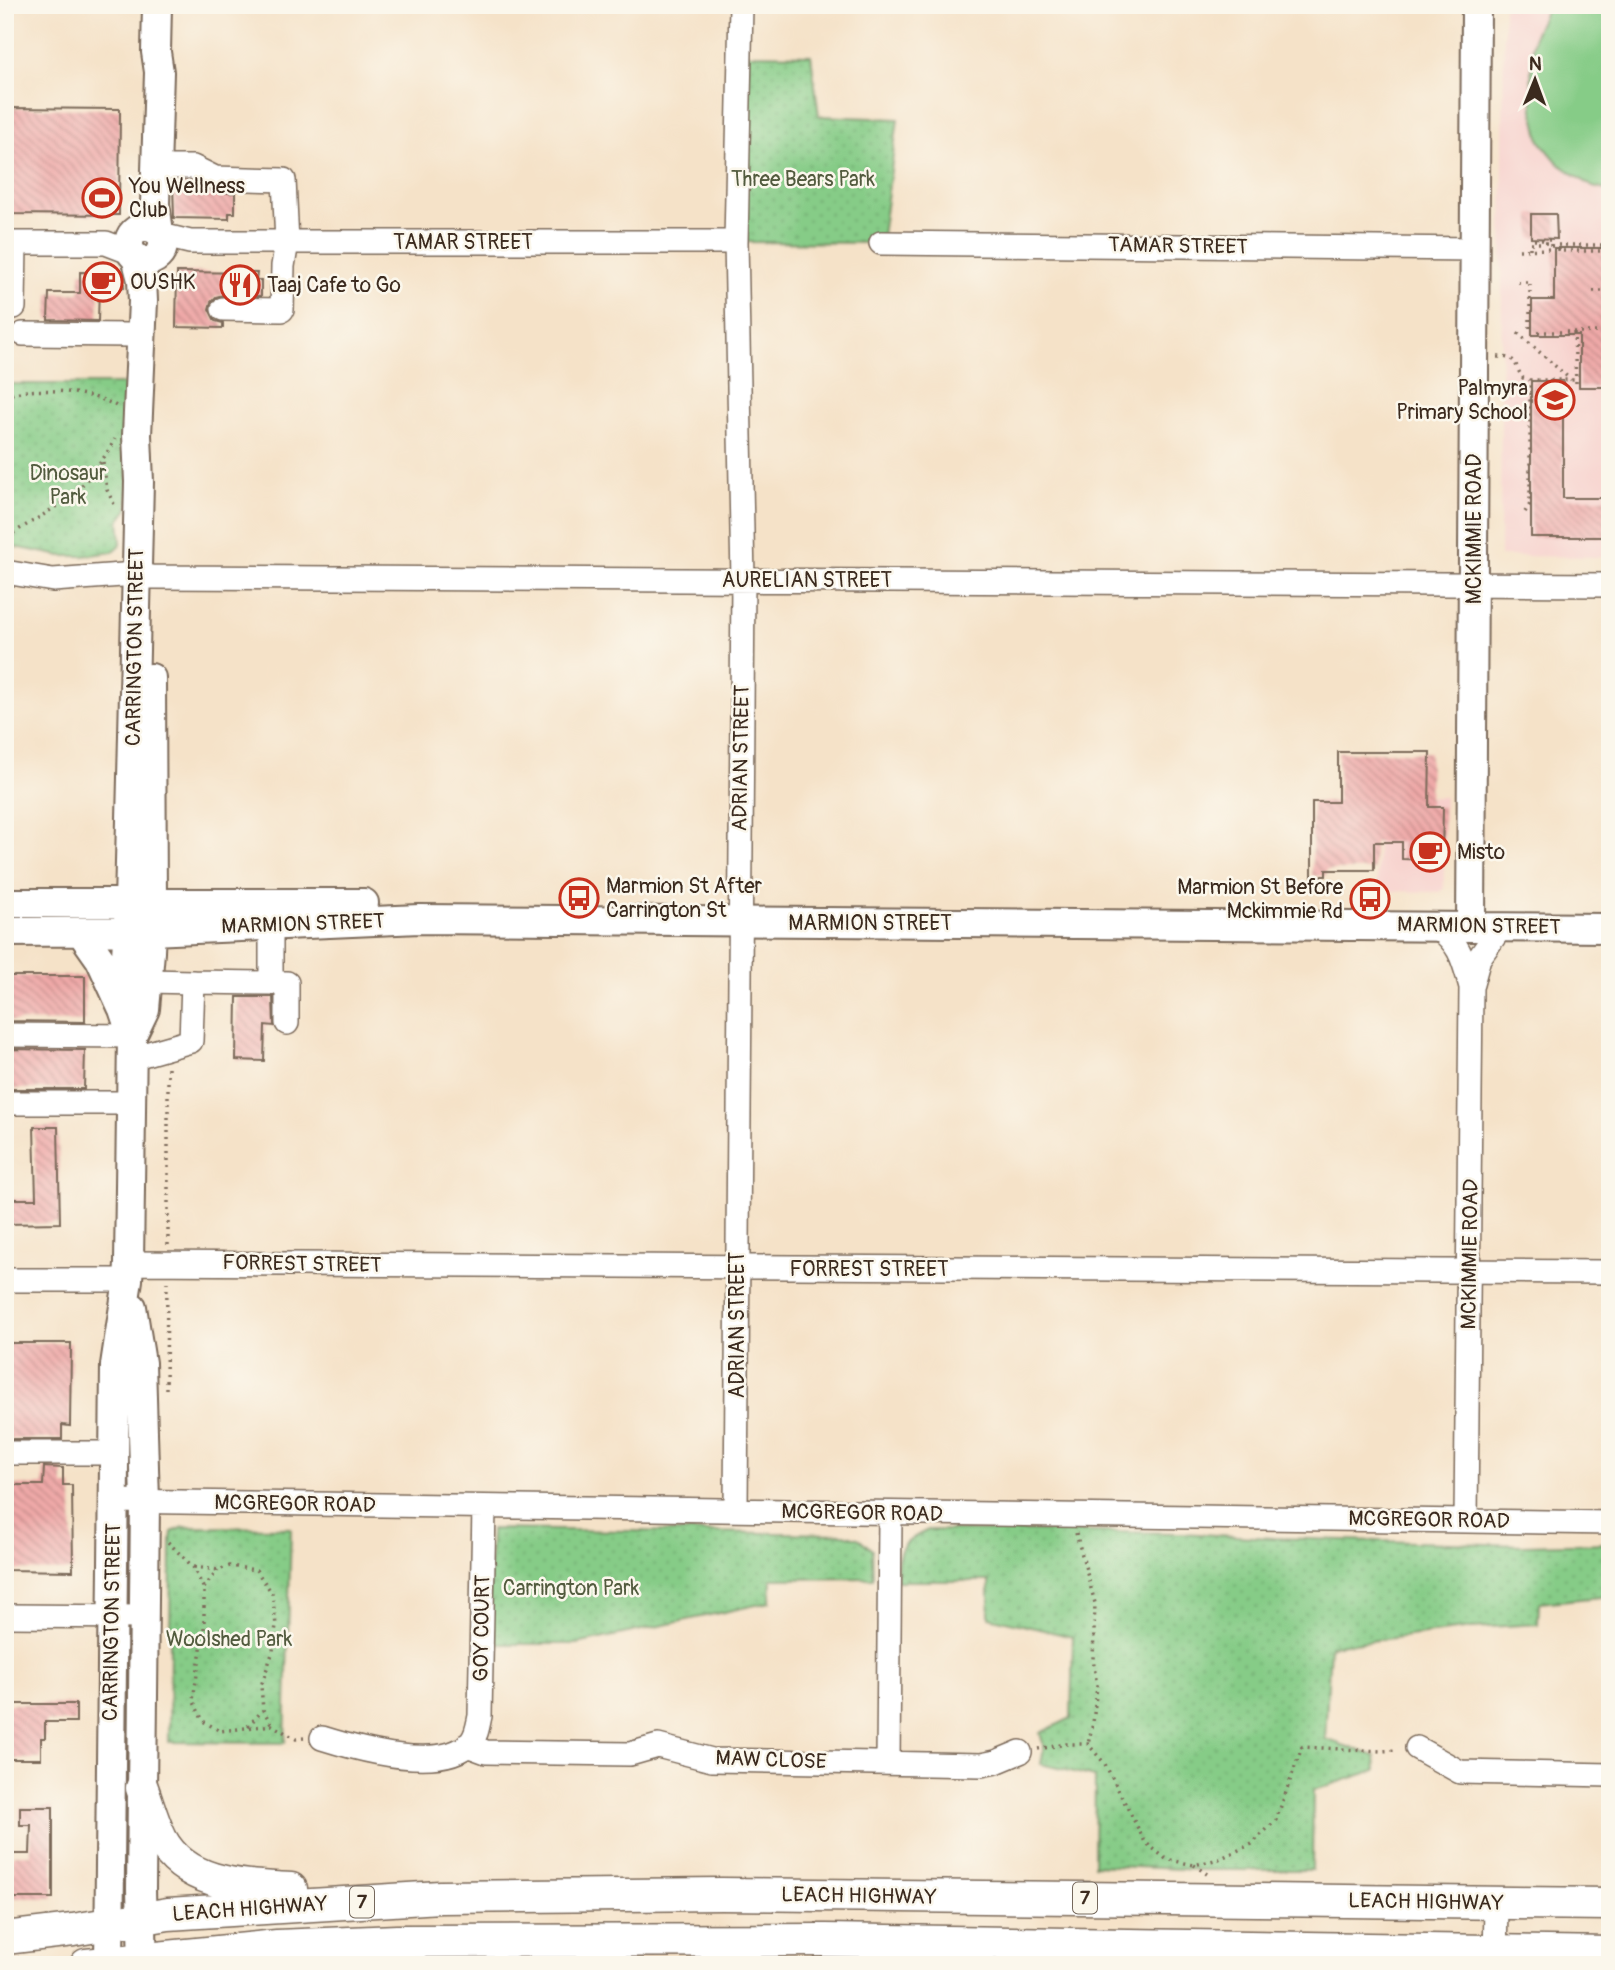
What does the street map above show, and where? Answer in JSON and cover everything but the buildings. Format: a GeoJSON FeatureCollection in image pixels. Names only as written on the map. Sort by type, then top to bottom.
{"type":"FeatureCollection","features":[{"type":"Feature","properties":{"kind":"highway"},"geometry":{"type":"LineString","coordinates":[[142,1787],[161,1839],[173,1855],[196,1873],[220,1882],[253,1887],[440,1897]]}},
{"type":"Feature","properties":{"kind":"highway","name":"LEACH HIGHWAY"},"geometry":{"type":"LineString","coordinates":[[109,1923],[142,1917],[440,1897],[735,1894],[1610,1905]]}},
{"type":"Feature","properties":{"kind":"highway","name":"7"},"geometry":{"type":"LineString","coordinates":[[5,1938],[109,1923]]}},
{"type":"Feature","properties":{"kind":"highway","name":"LEACH HIGHWAY"},"geometry":{"type":"LineString","coordinates":[[101,1964],[326,1942],[397,1941],[826,1940],[1495,1958],[1610,1953]]}},
{"type":"Feature","properties":{"kind":"highway"},"geometry":{"type":"LineString","coordinates":[[220,1965],[397,1941]]}},
{"type":"Feature","properties":{"kind":"main road","name":"CARRINGTON STREET"},"geometry":{"type":"LineString","coordinates":[[132,1047],[145,1009],[148,981],[140,918],[144,576],[155,456],[142,244],[142,5]]}},
{"type":"Feature","properties":{"kind":"main road","name":"CARRINGTON STREET"},"geometry":{"type":"LineString","coordinates":[[142,244],[155,204],[159,72],[156,52],[157,5]]}},
{"type":"Feature","properties":{"kind":"main road","name":"MCKIMMIE ROAD"},"geometry":{"type":"LineString","coordinates":[[1471,919],[1476,5]]}},
{"type":"Feature","properties":{"kind":"main road","name":"MARMION STREET"},"geometry":{"type":"LineString","coordinates":[[5,932],[81,932],[140,918],[308,902],[740,914],[1436,926],[1471,919],[1501,927],[1610,928]]}},
{"type":"Feature","properties":{"kind":"main road","name":"MARMION STREET"},"geometry":{"type":"LineString","coordinates":[[5,903],[140,918],[271,925],[419,919],[740,914],[1471,919],[1610,911]]}},
{"type":"Feature","properties":{"kind":"main road","name":"CARRINGTON STREET"},"geometry":{"type":"LineString","coordinates":[[101,1964],[109,1923],[115,1365],[129,1272],[132,1047],[123,1009],[140,918]]}},
{"type":"Feature","properties":{"kind":"main road"},"geometry":{"type":"LineString","coordinates":[[81,932],[100,960],[123,1009]]}},
{"type":"Feature","properties":{"kind":"main road","name":"CARRINGTON STREET"},"geometry":{"type":"LineString","coordinates":[[129,1272],[155,1502],[144,1617],[143,1962]]}},
{"type":"Feature","properties":{"kind":"street","name":"ADRIAN STREET"},"geometry":{"type":"LineString","coordinates":[[736,1510],[743,579],[736,242],[741,5]]}},
{"type":"Feature","properties":{"kind":"street"},"geometry":{"type":"LineString","coordinates":[[155,167],[193,167],[215,178],[284,180],[287,242],[283,266],[282,310],[223,309]]}},
{"type":"Feature","properties":{"kind":"street","name":"TAMAR STREET"},"geometry":{"type":"LineString","coordinates":[[10,243],[736,242]]}},
{"type":"Feature","properties":{"kind":"street"},"geometry":{"type":"LineString","coordinates":[[10,243],[14,307]]}},
{"type":"Feature","properties":{"kind":"street","name":"TAMAR STREET"},"geometry":{"type":"LineString","coordinates":[[881,243],[1475,249]]}},
{"type":"Feature","properties":{"kind":"street"},"geometry":{"type":"LineString","coordinates":[[23,334],[132,335]]}},
{"type":"Feature","properties":{"kind":"street","name":"AURELIAN STREET"},"geometry":{"type":"LineString","coordinates":[[8,561],[53,580],[144,576],[1610,584]]}},
{"type":"Feature","properties":{"kind":"street"},"geometry":{"type":"LineString","coordinates":[[271,925],[271,983]]}},
{"type":"Feature","properties":{"kind":"street","name":"MCKIMMIE ROAD"},"geometry":{"type":"LineString","coordinates":[[1436,926],[1458,947],[1471,987],[1466,1521]]}},
{"type":"Feature","properties":{"kind":"street","name":"MCKIMMIE ROAD"},"geometry":{"type":"LineString","coordinates":[[1471,987],[1479,958],[1501,927]]}},
{"type":"Feature","properties":{"kind":"street"},"geometry":{"type":"LineString","coordinates":[[148,981],[287,983],[287,1023]]}},
{"type":"Feature","properties":{"kind":"street"},"geometry":{"type":"LineString","coordinates":[[5,1035],[168,1048],[191,1041],[193,982]]}},
{"type":"Feature","properties":{"kind":"street"},"geometry":{"type":"LineString","coordinates":[[5,1103],[131,1103]]}},
{"type":"Feature","properties":{"kind":"street","name":"FORREST STREET"},"geometry":{"type":"LineString","coordinates":[[5,1280],[129,1272],[166,1263],[1610,1272]]}},
{"type":"Feature","properties":{"kind":"street"},"geometry":{"type":"LineString","coordinates":[[5,1453],[115,1453]]}},
{"type":"Feature","properties":{"kind":"street","name":"MCGREGOR ROAD"},"geometry":{"type":"LineString","coordinates":[[113,1501],[1610,1523]]}},
{"type":"Feature","properties":{"kind":"street","name":"GOY COURT"},"geometry":{"type":"LineString","coordinates":[[467,1745],[473,1740],[480,1716],[484,1507]]}},
{"type":"Feature","properties":{"kind":"street"},"geometry":{"type":"LineString","coordinates":[[888,1763],[890,1514]]}},
{"type":"Feature","properties":{"kind":"street"},"geometry":{"type":"LineString","coordinates":[[5,1616],[144,1617]]}},
{"type":"Feature","properties":{"kind":"street"},"geometry":{"type":"LineString","coordinates":[[322,1738],[373,1751],[428,1757],[451,1754],[467,1745]]}},
{"type":"Feature","properties":{"kind":"street","name":"MAW CLOSE"},"geometry":{"type":"LineString","coordinates":[[467,1745],[486,1752],[572,1754],[630,1754],[658,1746],[712,1760],[981,1765],[1020,1752]]}},
{"type":"Feature","properties":{"kind":"street"},"geometry":{"type":"LineString","coordinates":[[1417,1748],[1460,1772],[1610,1775]]}},
{"type":"Feature","properties":{"kind":"street"},"geometry":{"type":"LineString","coordinates":[[1495,1958],[1496,1903]]}},
{"type":"Feature","properties":{"kind":"path"},"geometry":{"type":"LineString","coordinates":[[1519,250],[1551,249],[1551,240],[1534,240]]}},
{"type":"Feature","properties":{"kind":"path"},"geometry":{"type":"LineString","coordinates":[[1551,245],[1610,245]]}},
{"type":"Feature","properties":{"kind":"path"},"geometry":{"type":"LineString","coordinates":[[1518,282],[1530,282],[1530,332],[1609,332],[1609,251],[1558,251],[1558,246]]}},
{"type":"Feature","properties":{"kind":"path"},"geometry":{"type":"LineString","coordinates":[[1593,291],[1609,291]]}},
{"type":"Feature","properties":{"kind":"path"},"geometry":{"type":"LineString","coordinates":[[1518,332],[1574,381]]}},
{"type":"Feature","properties":{"kind":"path"},"geometry":{"type":"LineString","coordinates":[[1574,332],[1574,381]]}},
{"type":"Feature","properties":{"kind":"path"},"geometry":{"type":"LineString","coordinates":[[1499,357],[1512,358],[1517,362],[1523,378],[1574,381]]}},
{"type":"Feature","properties":{"kind":"path"},"geometry":{"type":"LineString","coordinates":[[1525,512],[1530,504],[1530,380]]}},
{"type":"Feature","properties":{"kind":"path"},"geometry":{"type":"LineString","coordinates":[[5,397],[18,391],[40,390],[86,396],[116,405]]}},
{"type":"Feature","properties":{"kind":"path"},"geometry":{"type":"LineString","coordinates":[[8,561],[13,533],[72,497],[103,460]]}},
{"type":"Feature","properties":{"kind":"path"},"geometry":{"type":"LineString","coordinates":[[5,529],[13,533]]}},
{"type":"Feature","properties":{"kind":"path"},"geometry":{"type":"LineString","coordinates":[[166,1392],[168,1048]]}},
{"type":"Feature","properties":{"kind":"path"},"geometry":{"type":"LineString","coordinates":[[155,1502],[166,1541],[166,1555]]}},
{"type":"Feature","properties":{"kind":"path"},"geometry":{"type":"LineString","coordinates":[[1073,1516],[1096,1603],[1093,1659],[1097,1686],[1088,1744]]}},
{"type":"Feature","properties":{"kind":"path"},"geometry":{"type":"LineString","coordinates":[[166,1541],[193,1567],[204,1589],[204,1630],[193,1700],[203,1721],[220,1731],[272,1725]]}},
{"type":"Feature","properties":{"kind":"path"},"geometry":{"type":"LineString","coordinates":[[193,1567],[218,1570],[230,1566],[256,1570],[272,1592],[276,1625],[273,1651],[261,1686],[263,1710],[272,1725],[296,1738],[322,1738]]}},
{"type":"Feature","properties":{"kind":"path"},"geometry":{"type":"LineString","coordinates":[[204,1589],[218,1570]]}},
{"type":"Feature","properties":{"kind":"path"},"geometry":{"type":"LineString","coordinates":[[248,1727],[263,1710]]}},
{"type":"Feature","properties":{"kind":"path"},"geometry":{"type":"LineString","coordinates":[[1020,1752],[1066,1744],[1088,1744],[1105,1764],[1144,1842],[1166,1858],[1194,1865],[1219,1859],[1252,1844],[1276,1821],[1302,1747],[1381,1751],[1417,1748]]}},
{"type":"Feature","properties":{"kind":"shaded area","name":"Palmyra Primary School"},"geometry":{"type":"Polygon","coordinates":[[[1504,5],[1610,5],[1610,557],[1500,556],[1504,5]]]}},
{"type":"Feature","properties":{"kind":"shaded area"},"geometry":{"type":"Polygon","coordinates":[[[1378,797],[1444,797],[1444,888],[1441,892],[1377,891],[1378,797]]]}},
{"type":"Feature","properties":{"kind":"green space"},"geometry":{"type":"Polygon","coordinates":[[[1548,5],[1610,5],[1610,191],[1593,187],[1559,164],[1540,141],[1533,110],[1531,69],[1534,35],[1548,5]]]}},
{"type":"Feature","properties":{"kind":"green space","name":"Three Bears Park"},"geometry":{"type":"Polygon","coordinates":[[[740,54],[811,55],[819,116],[898,119],[881,243],[736,242],[740,54]]]}},
{"type":"Feature","properties":{"kind":"green space","name":"Dinosaur Park"},"geometry":{"type":"Polygon","coordinates":[[[5,384],[131,384],[124,453],[128,468],[128,509],[119,521],[121,542],[112,552],[61,556],[5,545],[5,384]]]}},
{"type":"Feature","properties":{"kind":"green space","name":"Woolshed Park"},"geometry":{"type":"Polygon","coordinates":[[[183,1527],[291,1528],[285,1743],[169,1742],[171,1540],[172,1532],[183,1527]]]}},
{"type":"Feature","properties":{"kind":"green space","name":"Carrington Park"},"geometry":{"type":"Polygon","coordinates":[[[491,1529],[844,1534],[860,1539],[872,1550],[873,1578],[771,1579],[770,1602],[577,1644],[488,1644],[491,1529]]]}},
{"type":"Feature","properties":{"kind":"green space"},"geometry":{"type":"Polygon","coordinates":[[[928,1530],[1180,1533],[1522,1545],[1610,1543],[1610,1596],[1539,1603],[1538,1624],[1472,1628],[1330,1646],[1325,1739],[1375,1756],[1376,1770],[1313,1790],[1312,1870],[1201,1870],[1094,1865],[1095,1777],[1041,1764],[1044,1747],[1040,1733],[1071,1718],[1073,1637],[989,1617],[989,1581],[897,1581],[899,1555],[905,1544],[928,1530]]]}},
{"type":"Feature","properties":{"kind":"place","name":"You Wellness Club"},"geometry":{"type":"Point","coordinates":[102,198]}},
{"type":"Feature","properties":{"kind":"place","name":"OUSHK"},"geometry":{"type":"Point","coordinates":[103,282]}},
{"type":"Feature","properties":{"kind":"place","name":"Taaj Cafe to Go"},"geometry":{"type":"Point","coordinates":[240,285]}},
{"type":"Feature","properties":{"kind":"place","name":"Palmyra Primary School"},"geometry":{"type":"Point","coordinates":[1555,400]}},
{"type":"Feature","properties":{"kind":"place","name":"Misto"},"geometry":{"type":"Point","coordinates":[1430,852]}},
{"type":"Feature","properties":{"kind":"place","name":"Marmion St After Carrington St"},"geometry":{"type":"Point","coordinates":[579,898]}},
{"type":"Feature","properties":{"kind":"place","name":"Marmion St Before Mckimmie Rd"},"geometry":{"type":"Point","coordinates":[1370,899]}}]}
